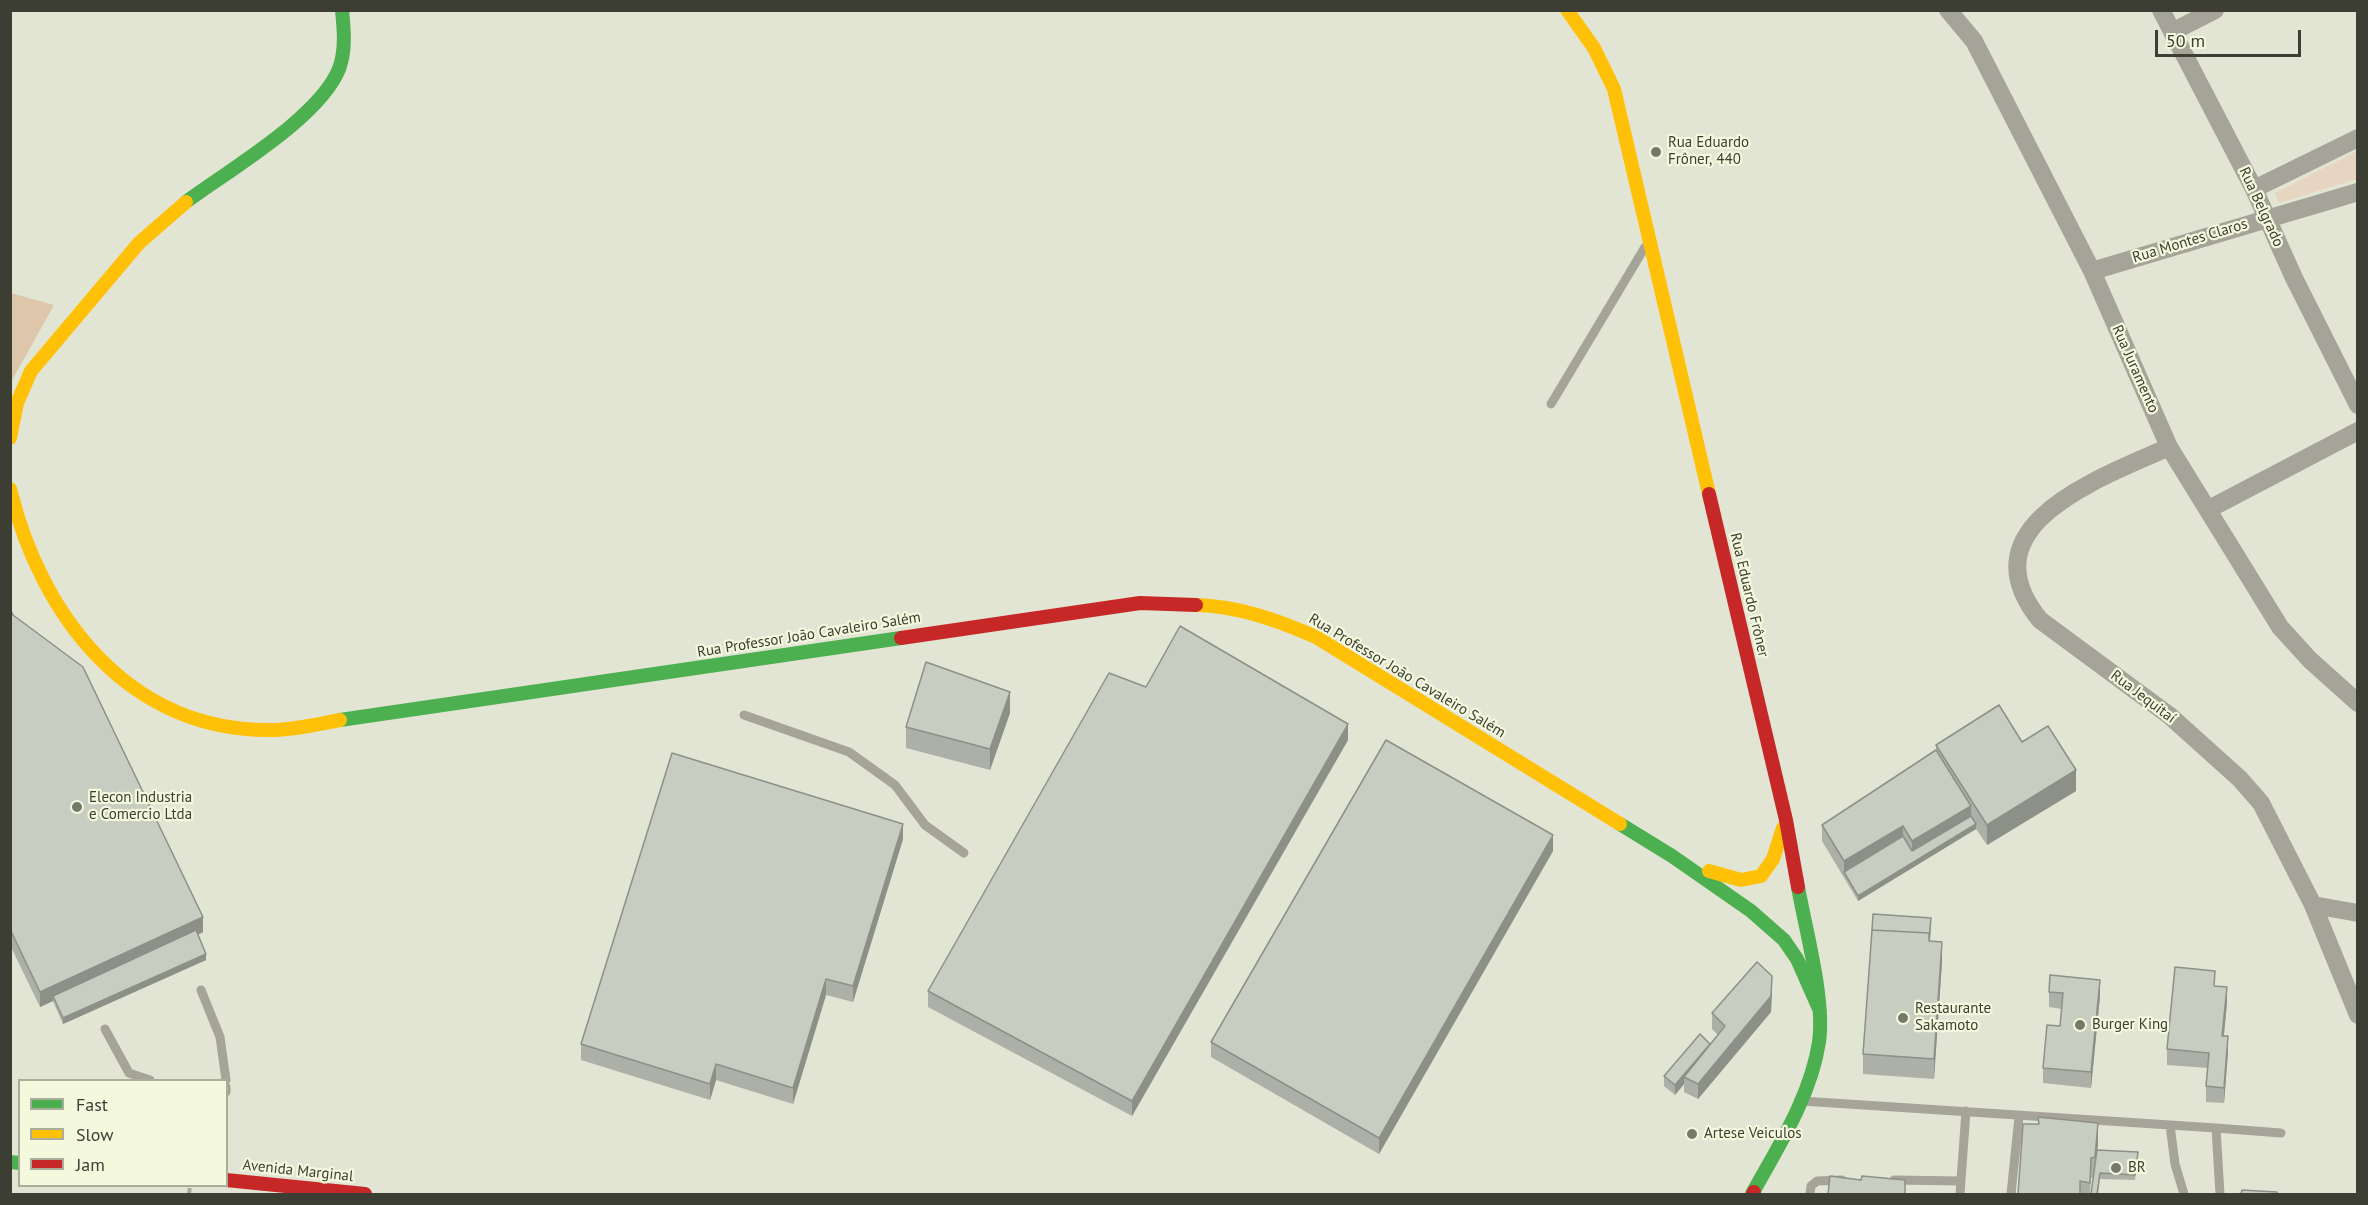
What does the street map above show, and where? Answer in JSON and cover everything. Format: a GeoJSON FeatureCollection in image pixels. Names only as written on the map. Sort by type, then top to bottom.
{"type":"FeatureCollection","features":[{"type":"Feature","properties":{"kind":"main road"},"geometry":{"type":"LineString","coordinates":[[10,438],[17,403],[31,371],[139,243],[184,203],[298,120],[325,93],[339,69],[345,39],[342,10]]}},
{"type":"Feature","properties":{"kind":"main road","name":"Rua Eduardo Frôner"},"geometry":{"type":"LineString","coordinates":[[1568,10],[1601,57],[1614,88],[1635,170],[1649,241],[1785,820],[1820,1011],[1820,1043],[1800,1101],[1753,1194]]}},
{"type":"Feature","properties":{"kind":"main road","name":"Rua Professor João Cavaleiro Salém"},"geometry":{"type":"LineString","coordinates":[[10,489],[15,517],[26,548],[43,581],[76,633],[119,677],[178,712],[203,721],[242,729],[274,730],[1140,603],[1227,606],[1288,625],[1316,637],[1672,856],[1751,911],[1784,940],[1797,959],[1820,1011]]}},
{"type":"Feature","properties":{"kind":"main road","name":"Rua Professor João Cavaleiro Salém"},"geometry":{"type":"LineString","coordinates":[[1672,856],[1738,882],[1752,880],[1764,874],[1775,860],[1785,820]]}},
{"type":"Feature","properties":{"kind":"main road","name":"Avenida Marginal"},"geometry":{"type":"LineString","coordinates":[[228,1180],[365,1194]]}},
{"type":"Feature","properties":{"kind":"street","name":"Rua Juramento"},"geometry":{"type":"LineString","coordinates":[[1948,10],[1974,41],[2092,271],[2169,447],[2280,627],[2335,685],[2358,703]]}},
{"type":"Feature","properties":{"kind":"street","name":"Rua Belgrado"},"geometry":{"type":"LineString","coordinates":[[2161,10],[2254,189],[2294,278],[2358,405]]}},
{"type":"Feature","properties":{"kind":"street"},"geometry":{"type":"LineString","coordinates":[[2172,32],[2215,10]]}},
{"type":"Feature","properties":{"kind":"street"},"geometry":{"type":"LineString","coordinates":[[2254,189],[2358,138]]}},
{"type":"Feature","properties":{"kind":"street","name":"Rua Montes Claros"},"geometry":{"type":"LineString","coordinates":[[2092,271],[2267,217],[2358,192]]}},
{"type":"Feature","properties":{"kind":"street"},"geometry":{"type":"LineString","coordinates":[[2209,509],[2358,431]]}},
{"type":"Feature","properties":{"kind":"street","name":"Rua Jequitaí"},"geometry":{"type":"LineString","coordinates":[[2169,447],[2068,495],[2037,520],[2020,545],[2016,574],[2024,600],[2040,620],[2170,716],[2240,779],[2261,803],[2313,905],[2358,1015]]}},
{"type":"Feature","properties":{"kind":"street"},"geometry":{"type":"LineString","coordinates":[[2313,905],[2358,913]]}},
{"type":"Feature","properties":{"kind":"lane"},"geometry":{"type":"LineString","coordinates":[[1551,404],[1649,241]]}},
{"type":"Feature","properties":{"kind":"lane"},"geometry":{"type":"LineString","coordinates":[[744,715],[849,752],[895,784],[925,825],[964,853]]}},
{"type":"Feature","properties":{"kind":"lane"},"geometry":{"type":"LineString","coordinates":[[201,990],[220,1037],[226,1079]]}},
{"type":"Feature","properties":{"kind":"lane"},"geometry":{"type":"LineString","coordinates":[[105,1029],[129,1073],[147,1079]]}},
{"type":"Feature","properties":{"kind":"lane"},"geometry":{"type":"LineString","coordinates":[[1800,1101],[2281,1133]]}},
{"type":"Feature","properties":{"kind":"lane"},"geometry":{"type":"LineString","coordinates":[[1960,1194],[1966,1111]]}},
{"type":"Feature","properties":{"kind":"lane"},"geometry":{"type":"LineString","coordinates":[[2011,1194],[2019,1117]]}},
{"type":"Feature","properties":{"kind":"lane"},"geometry":{"type":"LineString","coordinates":[[2170,1125],[2175,1164],[2184,1194]]}},
{"type":"Feature","properties":{"kind":"lane"},"geometry":{"type":"LineString","coordinates":[[2216,1128],[2220,1194]]}},
{"type":"Feature","properties":{"kind":"lane"},"geometry":{"type":"LineString","coordinates":[[1810,1194],[1811,1186],[1817,1181],[1858,1180]]}},
{"type":"Feature","properties":{"kind":"lane"},"geometry":{"type":"LineString","coordinates":[[1881,1180],[1961,1181]]}},
{"type":"Feature","properties":{"kind":"shaded area"},"geometry":{"type":"Polygon","coordinates":[[[2357,151],[2357,179],[2279,203],[2275,193],[2357,151]]]}},
{"type":"Feature","properties":{"kind":"shaded area"},"geometry":{"type":"Polygon","coordinates":[[[11,293],[54,305],[11,382],[11,293]]]}},
{"type":"Feature","properties":{"kind":"building","name":"Elecon Industria e Comercio Ltda"},"geometry":{"type":"Polygon","coordinates":[[[10,608],[13,615],[83,667],[203,917],[40,992],[10,929],[10,608]]]}},
{"type":"Feature","properties":{"kind":"building"},"geometry":{"type":"Polygon","coordinates":[[[1180,626],[1348,724],[1132,1101],[928,991],[1109,673],[1146,687],[1180,626]]]}},
{"type":"Feature","properties":{"kind":"building"},"geometry":{"type":"Polygon","coordinates":[[[926,662],[1010,692],[990,749],[906,727],[926,662]]]}},
{"type":"Feature","properties":{"kind":"building"},"geometry":{"type":"Polygon","coordinates":[[[1999,705],[2022,742],[2048,726],[2076,770],[1987,825],[1936,745],[1999,705]]]}},
{"type":"Feature","properties":{"kind":"building"},"geometry":{"type":"Polygon","coordinates":[[[1386,740],[1553,835],[1379,1138],[1211,1042],[1386,740]]]}},
{"type":"Feature","properties":{"kind":"building"},"geometry":{"type":"Polygon","coordinates":[[[1936,750],[1971,806],[1912,841],[1903,826],[1844,861],[1822,825],[1936,750]]]}},
{"type":"Feature","properties":{"kind":"building"},"geometry":{"type":"Polygon","coordinates":[[[672,753],[903,824],[853,986],[826,979],[793,1088],[716,1064],[710,1084],[581,1044],[672,753]]]}},
{"type":"Feature","properties":{"kind":"building"},"geometry":{"type":"Polygon","coordinates":[[[1971,816],[1976,824],[1858,896],[1844,872],[1903,836],[1912,851],[1971,816]]]}},
{"type":"Feature","properties":{"kind":"building"},"geometry":{"type":"Polygon","coordinates":[[[1873,914],[1931,918],[1929,941],[1929,933],[1872,930],[1873,914]]]}},
{"type":"Feature","properties":{"kind":"building"},"geometry":{"type":"Polygon","coordinates":[[[196,930],[206,954],[63,1018],[53,996],[196,930]]]}},
{"type":"Feature","properties":{"kind":"building","name":"Restaurante Sakamoto"},"geometry":{"type":"Polygon","coordinates":[[[1872,930],[1929,933],[1929,941],[1942,942],[1934,1059],[1863,1054],[1872,930]]]}},
{"type":"Feature","properties":{"kind":"building"},"geometry":{"type":"Polygon","coordinates":[[[1757,962],[1772,976],[1771,996],[1698,1084],[1684,1077],[1725,1026],[1712,1013],[1757,962]]]}},
{"type":"Feature","properties":{"kind":"building"},"geometry":{"type":"Polygon","coordinates":[[[2175,967],[2215,971],[2214,986],[2227,987],[2222,1036],[2228,1036],[2224,1088],[2206,1086],[2209,1053],[2167,1049],[2175,967]]]}},
{"type":"Feature","properties":{"kind":"building","name":"Burger King"},"geometry":{"type":"Polygon","coordinates":[[[2050,975],[2100,980],[2091,1072],[2043,1068],[2047,1025],[2060,1026],[2063,993],[2049,992],[2050,975]]]}},
{"type":"Feature","properties":{"kind":"building"},"geometry":{"type":"Polygon","coordinates":[[[1700,1034],[1710,1044],[1675,1085],[1664,1076],[1700,1034]]]}},
{"type":"Feature","properties":{"kind":"building"},"geometry":{"type":"Polygon","coordinates":[[[2038,1117],[2098,1123],[2095,1157],[2091,1158],[2090,1183],[2080,1181],[2080,1194],[2018,1194],[2023,1124],[2039,1124],[2038,1117]]]}},
{"type":"Feature","properties":{"kind":"building","name":"BR"},"geometry":{"type":"Polygon","coordinates":[[[2097,1150],[2138,1152],[2135,1175],[2100,1173],[2097,1194],[2091,1194],[2097,1150]]]}},
{"type":"Feature","properties":{"kind":"building"},"geometry":{"type":"Polygon","coordinates":[[[1830,1176],[1861,1180],[1862,1176],[1905,1180],[1905,1194],[1828,1194],[1830,1176]]]}},
{"type":"Feature","properties":{"kind":"building"},"geometry":{"type":"Polygon","coordinates":[[[2242,1190],[2277,1192],[2277,1194],[2241,1194],[2242,1190]]]}},
{"type":"Feature","properties":{"kind":"traffic: fast"},"geometry":{"type":"LineString","coordinates":[[186,202],[271,142],[313,106],[339,69],[344,47],[342,10]]}},
{"type":"Feature","properties":{"kind":"traffic: fast"},"geometry":{"type":"LineString","coordinates":[[340,720],[901,638]]}},
{"type":"Feature","properties":{"kind":"traffic: fast"},"geometry":{"type":"LineString","coordinates":[[1620,824],[1672,856],[1751,911],[1784,940],[1797,959],[1820,1011]]}},
{"type":"Feature","properties":{"kind":"traffic: fast"},"geometry":{"type":"LineString","coordinates":[[1752,1194],[1801,1101],[1809,1082],[1819,1042],[1817,986],[1798,887]]}},
{"type":"Feature","properties":{"kind":"traffic: fast"},"geometry":{"type":"LineString","coordinates":[[10,1162],[18,1163]]}},
{"type":"Feature","properties":{"kind":"traffic: slow"},"geometry":{"type":"LineString","coordinates":[[1567,10],[1594,48],[1614,89],[1709,494]]}},
{"type":"Feature","properties":{"kind":"traffic: slow"},"geometry":{"type":"LineString","coordinates":[[10,438],[17,403],[31,371],[139,243],[186,202]]}},
{"type":"Feature","properties":{"kind":"traffic: slow"},"geometry":{"type":"LineString","coordinates":[[10,489],[24,536],[44,581],[69,622],[99,658],[134,688],[175,711],[221,725],[280,730],[340,720]]}},
{"type":"Feature","properties":{"kind":"traffic: slow"},"geometry":{"type":"LineString","coordinates":[[1196,605],[1227,608],[1257,615],[1316,637],[1620,824]]}},
{"type":"Feature","properties":{"kind":"traffic: slow"},"geometry":{"type":"LineString","coordinates":[[1709,871],[1741,880],[1761,876],[1773,859],[1783,828]]}},
{"type":"Feature","properties":{"kind":"traffic: jam"},"geometry":{"type":"LineString","coordinates":[[1709,494],[1786,820],[1798,887]]}},
{"type":"Feature","properties":{"kind":"traffic: jam"},"geometry":{"type":"LineString","coordinates":[[901,638],[1140,603],[1196,605]]}},
{"type":"Feature","properties":{"kind":"traffic: jam"},"geometry":{"type":"LineString","coordinates":[[228,1180],[365,1194]]}},
{"type":"Feature","properties":{"kind":"place","name":"Rua Eduardo Frôner, 440"},"geometry":{"type":"Point","coordinates":[1656,152]}},
{"type":"Feature","properties":{"kind":"place","name":"Elecon Industria e Comercio Ltda"},"geometry":{"type":"Point","coordinates":[77,807]}},
{"type":"Feature","properties":{"kind":"place","name":"Restaurante Sakamoto"},"geometry":{"type":"Point","coordinates":[1903,1018]}},
{"type":"Feature","properties":{"kind":"place","name":"Burger King"},"geometry":{"type":"Point","coordinates":[2080,1025]}},
{"type":"Feature","properties":{"kind":"place","name":"Artese Veiculos"},"geometry":{"type":"Point","coordinates":[1692,1134]}},
{"type":"Feature","properties":{"kind":"place","name":"BR"},"geometry":{"type":"Point","coordinates":[2116,1168]}}]}
